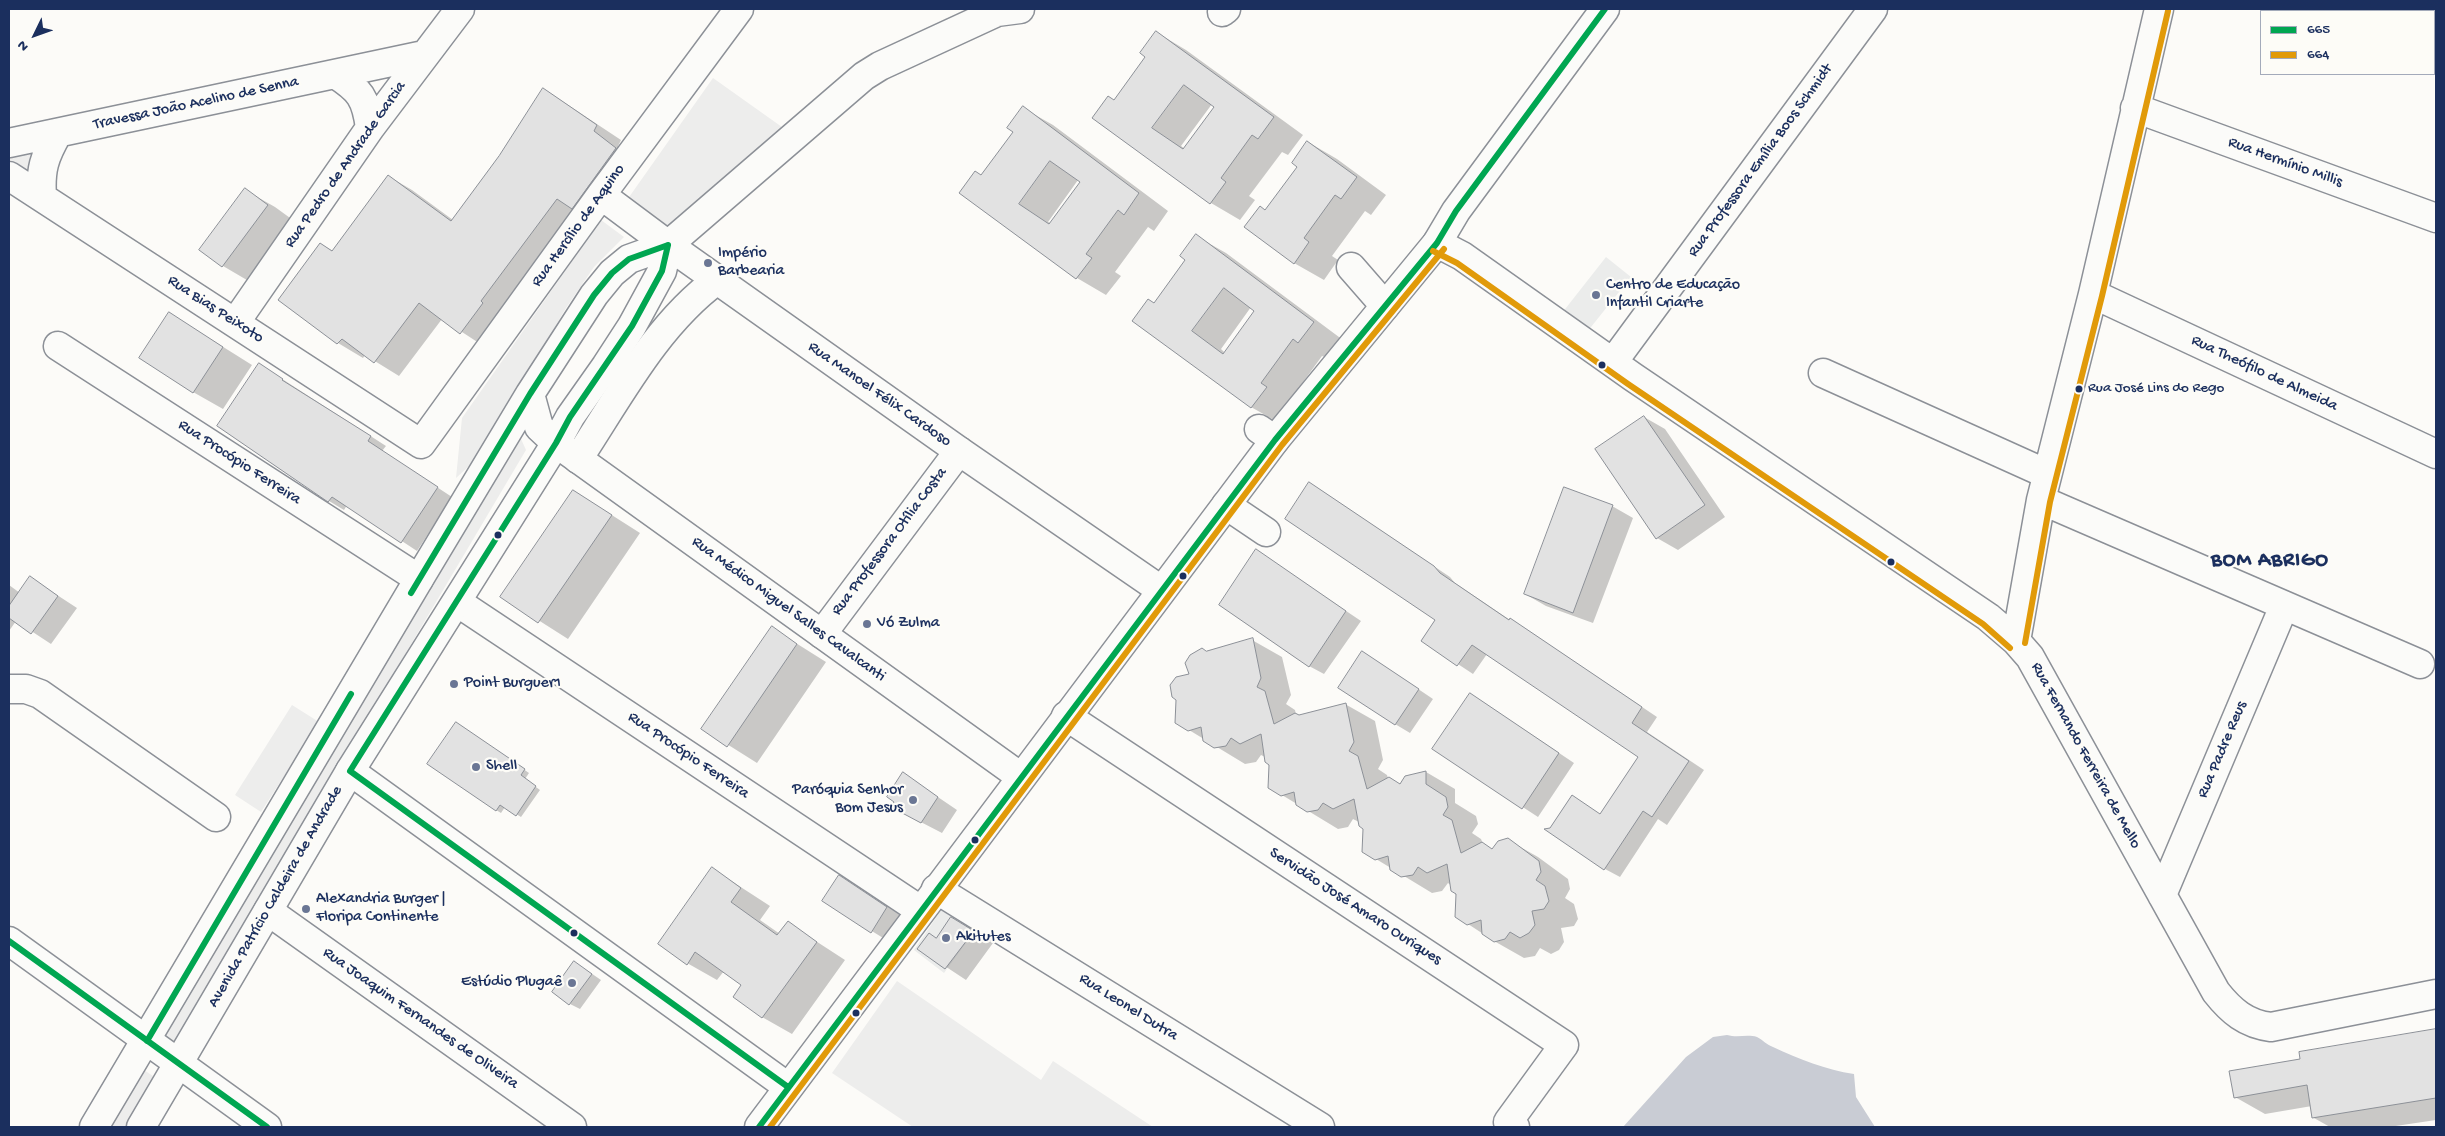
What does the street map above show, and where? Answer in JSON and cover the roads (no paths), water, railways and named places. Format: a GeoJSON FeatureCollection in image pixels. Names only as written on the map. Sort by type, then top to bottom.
{"type":"FeatureCollection","features":[{"type":"Feature","properties":{"kind":"street","name":"Rua Pedro de Andrade Garcia"},"geometry":{"type":"LineString","coordinates":[[235,323],[370,128],[460,9]]}},
{"type":"Feature","properties":{"kind":"street","name":"Rua Hercílio de Aquino"},"geometry":{"type":"LineString","coordinates":[[421,444],[601,194],[739,9]]}},
{"type":"Feature","properties":{"kind":"street"},"geometry":{"type":"LineString","coordinates":[[94,1127],[147,1041],[530,394],[594,295],[612,272],[629,259],[668,245],[864,76],[880,66],[998,12],[1020,9]]}},
{"type":"Feature","properties":{"kind":"street"},"geometry":{"type":"LineString","coordinates":[[759,1127],[1226,505],[1267,435],[1385,306],[1437,243],[1456,211],[1605,9]]}},
{"type":"Feature","properties":{"kind":"street","name":"Rua Professora Emília Boos Schmidt"},"geometry":{"type":"LineString","coordinates":[[1614,362],[1873,9]]}},
{"type":"Feature","properties":{"kind":"street"},"geometry":{"type":"LineString","coordinates":[[2016,641],[2041,500],[2093,294],[2134,108],[2159,9]]}},
{"type":"Feature","properties":{"kind":"street","name":"Travessa João Acelino de Senna"},"geometry":{"type":"LineString","coordinates":[[9,143],[424,55]]}},
{"type":"Feature","properties":{"kind":"street"},"geometry":{"type":"LineString","coordinates":[[335,74],[349,83],[364,99],[370,128]]}},
{"type":"Feature","properties":{"kind":"street","name":"Rua Hermínio Millis"},"geometry":{"type":"LineString","coordinates":[[2134,108],[2436,218]]}},
{"type":"Feature","properties":{"kind":"street"},"geometry":{"type":"LineString","coordinates":[[42,197],[40,176],[46,154],[58,133]]}},
{"type":"Feature","properties":{"kind":"street","name":"Rua Bias Peixoto"},"geometry":{"type":"LineString","coordinates":[[9,176],[421,444]]}},
{"type":"Feature","properties":{"kind":"street","name":"Rua Manoel Félix Cardoso"},"geometry":{"type":"LineString","coordinates":[[601,194],[717,280],[959,451],[1161,590]]}},
{"type":"Feature","properties":{"kind":"street","name":"Rua Fernando Ferreira de Mello"},"geometry":{"type":"LineString","coordinates":[[1437,243],[1462,256],[1988,617],[2016,641],[2030,657],[2216,992],[2244,1020],[2257,1026],[2271,1027],[2436,994]]}},
{"type":"Feature","properties":{"kind":"street","name":"Avenida Patrício Caldeira de Andrade"},"geometry":{"type":"LineString","coordinates":[[141,1127],[350,771],[556,444],[570,417],[632,326],[662,271],[668,245]]}},
{"type":"Feature","properties":{"kind":"street"},"geometry":{"type":"LineString","coordinates":[[1351,267],[1385,306]]}},
{"type":"Feature","properties":{"kind":"street"},"geometry":{"type":"LineString","coordinates":[[578,460],[662,334],[696,296],[717,280]]}},
{"type":"Feature","properties":{"kind":"street","name":"Rua Theófilo de Almeida"},"geometry":{"type":"LineString","coordinates":[[2093,294],[2436,454]]}},
{"type":"Feature","properties":{"kind":"street","name":"Rua Procópio Ferreira"},"geometry":{"type":"LineString","coordinates":[[58,346],[419,579]]}},
{"type":"Feature","properties":{"kind":"street"},"geometry":{"type":"LineString","coordinates":[[1823,373],[2047,474]]}},
{"type":"Feature","properties":{"kind":"street","name":"Rua Médico Miguel Salles Cavalcanti"},"geometry":{"type":"LineString","coordinates":[[530,394],[539,427],[556,444],[1021,777]]}},
{"type":"Feature","properties":{"kind":"street","name":"Rua Professora Otília Costa"},"geometry":{"type":"LineString","coordinates":[[822,634],[959,451]]}},
{"type":"Feature","properties":{"kind":"street"},"geometry":{"type":"LineString","coordinates":[[2041,500],[2420,664]]}},
{"type":"Feature","properties":{"kind":"street"},"geometry":{"type":"LineString","coordinates":[[1226,505],[1266,532]]}},
{"type":"Feature","properties":{"kind":"street","name":"Rua Procópio Ferreira"},"geometry":{"type":"LineString","coordinates":[[456,602],[928,900]]}},
{"type":"Feature","properties":{"kind":"street","name":"Rua Padre Reus"},"geometry":{"type":"LineString","coordinates":[[2162,895],[2284,606]]}},
{"type":"Feature","properties":{"kind":"street"},"geometry":{"type":"LineString","coordinates":[[9,688],[26,689],[40,694],[216,817]]}},
{"type":"Feature","properties":{"kind":"street","name":"Servidão José Amaro Ouriques"},"geometry":{"type":"LineString","coordinates":[[1066,716],[1564,1045],[1511,1125]]}},
{"type":"Feature","properties":{"kind":"street"},"geometry":{"type":"LineString","coordinates":[[350,771],[788,1087]]}},
{"type":"Feature","properties":{"kind":"street","name":"Rua Leonel Dutra"},"geometry":{"type":"LineString","coordinates":[[928,900],[1320,1127]]}},
{"type":"Feature","properties":{"kind":"street","name":"Rua Joaquim Fernandes de Oliveira"},"geometry":{"type":"LineString","coordinates":[[268,911],[572,1127]]}},
{"type":"Feature","properties":{"kind":"street"},"geometry":{"type":"LineString","coordinates":[[9,941],[266,1127]]}},
{"type":"Feature","properties":{"kind":"place","name":"Império Barbearia"},"geometry":{"type":"Point","coordinates":[708,263]}},
{"type":"Feature","properties":{"kind":"place","name":"Centro de Educação Infantil Criarte"},"geometry":{"type":"Point","coordinates":[1596,295]}},
{"type":"Feature","properties":{"kind":"place","name":"Rua José Lins do Rego"},"geometry":{"type":"Point","coordinates":[2079,389]}},
{"type":"Feature","properties":{"kind":"place","name":"Vó Zulma"},"geometry":{"type":"Point","coordinates":[867,624]}},
{"type":"Feature","properties":{"kind":"place","name":"Point Burguer1"},"geometry":{"type":"Point","coordinates":[454,684]}},
{"type":"Feature","properties":{"kind":"place","name":"Shell"},"geometry":{"type":"Point","coordinates":[476,767]}},
{"type":"Feature","properties":{"kind":"place","name":"Paróquia Senhor Bom Jesus"},"geometry":{"type":"Point","coordinates":[913,800]}},
{"type":"Feature","properties":{"kind":"place","name":"Alexandria Burger | Floripa Continente"},"geometry":{"type":"Point","coordinates":[306,909]}},
{"type":"Feature","properties":{"kind":"place","name":"Akitutes"},"geometry":{"type":"Point","coordinates":[946,938]}},
{"type":"Feature","properties":{"kind":"place","name":"Estúdio Plugaê"},"geometry":{"type":"Point","coordinates":[572,983]}},
{"type":"Feature","properties":{"kind":"district","name":"BOM ABRIGO"},"geometry":{"type":"Point","coordinates":[2270,562]}}]}
